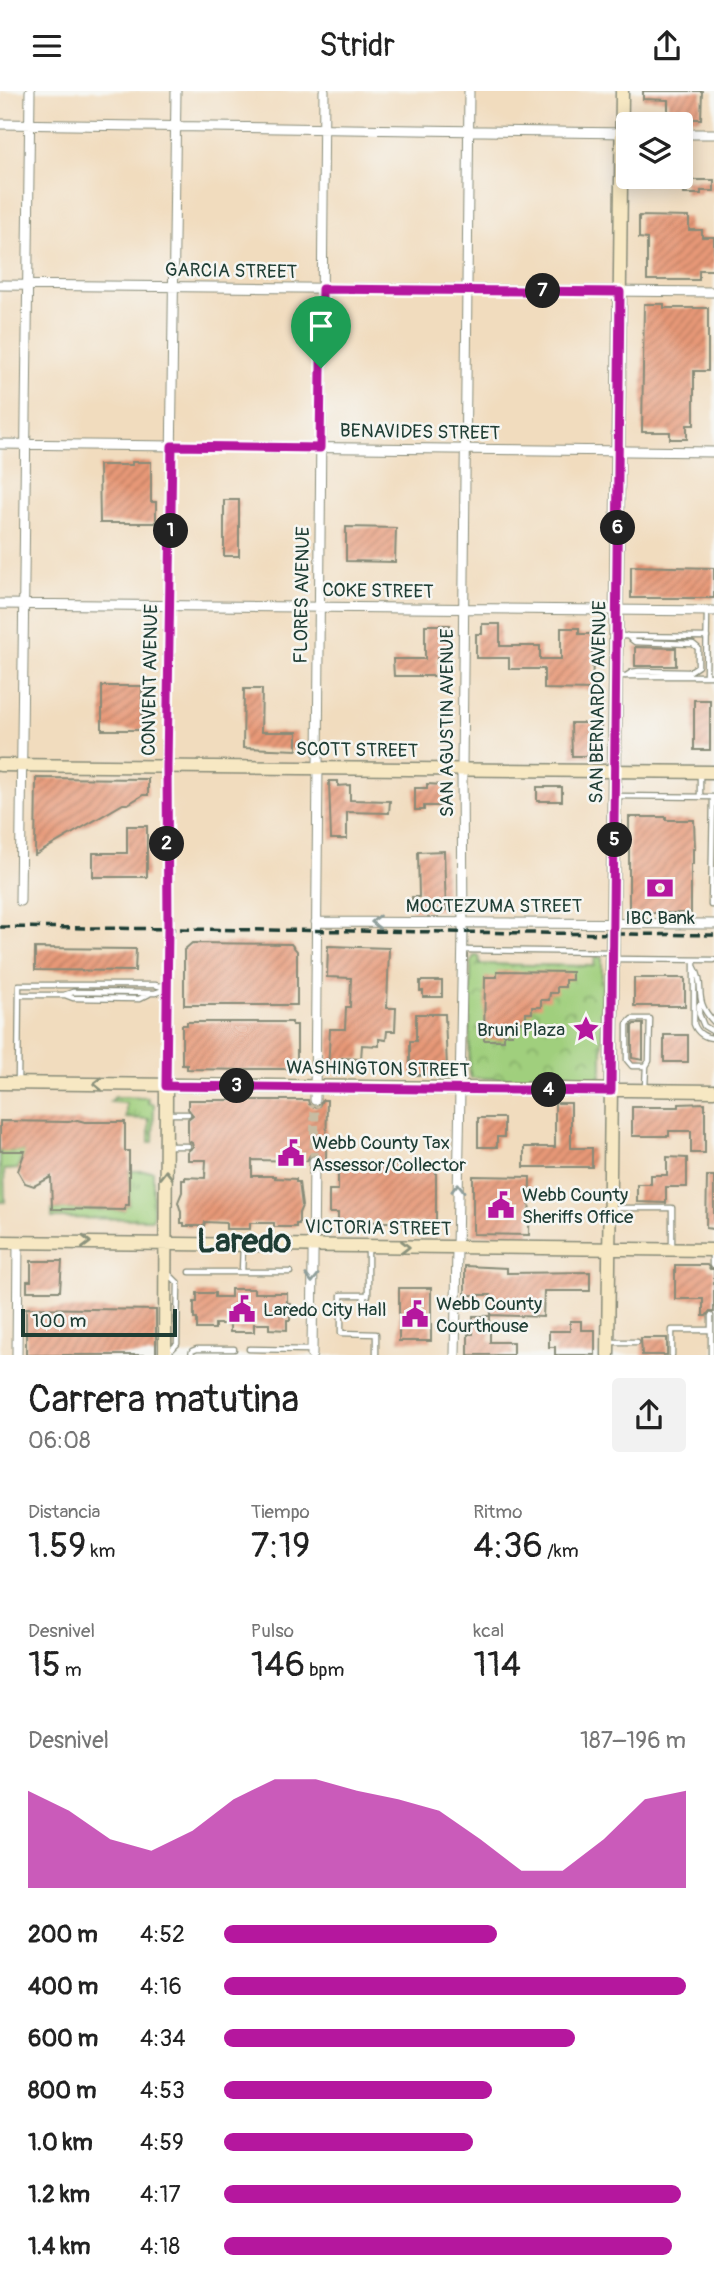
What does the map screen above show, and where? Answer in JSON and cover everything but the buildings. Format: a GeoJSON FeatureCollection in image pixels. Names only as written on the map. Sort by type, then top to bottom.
{"type":"FeatureCollection","features":[{"type":"Feature","properties":{"kind":"main road","name":"SAN BERNARDO AVENUE"},"geometry":{"type":"LineString","coordinates":[[622,91],[623,112]]}},
{"type":"Feature","properties":{"kind":"main road","name":"SAN BERNARDO AVENUE"},"geometry":{"type":"LineString","coordinates":[[608,1348],[615,771],[622,636],[617,610],[623,189]]}},
{"type":"Feature","properties":{"kind":"main road","name":"SCOTT STREET"},"geometry":{"type":"LineString","coordinates":[[0,765],[714,772]]}},
{"type":"Feature","properties":{"kind":"main road","name":"WASHINGTON STREET"},"geometry":{"type":"LineString","coordinates":[[0,1083],[714,1091]]}},
{"type":"Feature","properties":{"kind":"main road","name":"CONVENT AVENUE"},"geometry":{"type":"LineString","coordinates":[[165,1355],[166,1086]]}},
{"type":"Feature","properties":{"kind":"main road","name":"VICTORIA STREET"},"geometry":{"type":"LineString","coordinates":[[0,1242],[713,1250]]}},
{"type":"Feature","properties":{"kind":"street"},"geometry":{"type":"LineString","coordinates":[[20,901],[30,91]]}},
{"type":"Feature","properties":{"kind":"street","name":"CONVENT AVENUE"},"geometry":{"type":"LineString","coordinates":[[166,1086],[167,767],[176,91]]}},
{"type":"Feature","properties":{"kind":"street","name":"FLORES AVENUE"},"geometry":{"type":"LineString","coordinates":[[315,1100],[324,91]]}},
{"type":"Feature","properties":{"kind":"street","name":"SAN AGUSTIN AVENUE"},"geometry":{"type":"LineString","coordinates":[[455,1355],[463,922],[462,769],[469,91]]}},
{"type":"Feature","properties":{"kind":"street"},"geometry":{"type":"LineString","coordinates":[[0,124],[616,134]]}},
{"type":"Feature","properties":{"kind":"street"},"geometry":{"type":"LineString","coordinates":[[693,134],[714,134]]}},
{"type":"Feature","properties":{"kind":"street","name":"GARCIA STREET"},"geometry":{"type":"LineString","coordinates":[[0,285],[714,292]]}},
{"type":"Feature","properties":{"kind":"street","name":"BENAVIDES STREET"},"geometry":{"type":"LineString","coordinates":[[0,444],[714,452]]}},
{"type":"Feature","properties":{"kind":"street","name":"COKE STREET"},"geometry":{"type":"LineString","coordinates":[[0,604],[710,611]]}},
{"type":"Feature","properties":{"kind":"street","name":"MOCTEZUMA STREET"},"geometry":{"type":"LineString","coordinates":[[316,922],[714,923]]}},
{"type":"Feature","properties":{"kind":"street"},"geometry":{"type":"LineString","coordinates":[[312,1352],[314,1161]]}},
{"type":"Feature","properties":{"kind":"street"},"geometry":{"type":"LineString","coordinates":[[17,1355],[18,1242]]}},
{"type":"Feature","properties":{"kind":"lane"},"geometry":{"type":"LineString","coordinates":[[706,676],[710,611]]}},
{"type":"Feature","properties":{"kind":"lane"},"geometry":{"type":"LineString","coordinates":[[622,636],[707,637]]}},
{"type":"Feature","properties":{"kind":"lane"},"geometry":{"type":"LineString","coordinates":[[621,676],[639,671],[690,672],[698,666],[699,657],[698,648],[693,644],[635,642],[622,636]]}},
{"type":"Feature","properties":{"kind":"lane"},"geometry":{"type":"LineString","coordinates":[[621,676],[714,676]]}},
{"type":"Feature","properties":{"kind":"lane"},"geometry":{"type":"LineString","coordinates":[[700,772],[701,796]]}},
{"type":"Feature","properties":{"kind":"lane"},"geometry":{"type":"LineString","coordinates":[[615,796],[713,797],[711,905],[714,905]]}},
{"type":"Feature","properties":{"kind":"lane"},"geometry":{"type":"LineString","coordinates":[[462,950],[614,955],[694,963],[714,960]]}},
{"type":"Feature","properties":{"kind":"lane"},"geometry":{"type":"LineString","coordinates":[[694,963],[699,975],[701,1020],[704,1026],[714,1032]]}},
{"type":"Feature","properties":{"kind":"lane"},"geometry":{"type":"LineString","coordinates":[[694,963],[695,1029],[707,1038],[714,1038]]}},
{"type":"Feature","properties":{"kind":"lane"},"geometry":{"type":"LineString","coordinates":[[18,1083],[19,985],[155,985],[168,989]]}},
{"type":"Feature","properties":{"kind":"lane"},"geometry":{"type":"LineString","coordinates":[[19,995],[64,995],[73,992],[150,993],[168,989]]}},
{"type":"Feature","properties":{"kind":"lane"},"geometry":{"type":"LineString","coordinates":[[700,997],[702,1007],[714,1022]]}},
{"type":"Feature","properties":{"kind":"lane"},"geometry":{"type":"LineString","coordinates":[[613,1024],[627,1024],[632,1019],[650,1019],[645,1091]]}},
{"type":"Feature","properties":{"kind":"lane"},"geometry":{"type":"LineString","coordinates":[[627,1024],[627,1060]]}},
{"type":"Feature","properties":{"kind":"lane"},"geometry":{"type":"LineString","coordinates":[[643,1032],[650,1028]]}},
{"type":"Feature","properties":{"kind":"lane"},"geometry":{"type":"LineString","coordinates":[[643,1044],[650,1040]]}},
{"type":"Feature","properties":{"kind":"lane"},"geometry":{"type":"LineString","coordinates":[[612,1060],[627,1060]]}},
{"type":"Feature","properties":{"kind":"lane"},"geometry":{"type":"LineString","coordinates":[[627,1060],[632,1066],[646,1066]]}},
{"type":"Feature","properties":{"kind":"lane"},"geometry":{"type":"LineString","coordinates":[[166,1114],[188,1114]]}},
{"type":"Feature","properties":{"kind":"lane"},"geometry":{"type":"LineString","coordinates":[[166,1146],[188,1146]]}},
{"type":"Feature","properties":{"kind":"lane"},"geometry":{"type":"LineString","coordinates":[[610,1208],[672,1208],[672,1249]]}},
{"type":"Feature","properties":{"kind":"lane"},"geometry":{"type":"LineString","coordinates":[[242,1272],[243,1244]]}},
{"type":"Feature","properties":{"kind":"lane"},"geometry":{"type":"LineString","coordinates":[[368,1247],[368,1295],[341,1295],[341,1333],[376,1334],[376,1355]]}},
{"type":"Feature","properties":{"kind":"lane"},"geometry":{"type":"LineString","coordinates":[[712,1265],[713,1250]]}},
{"type":"Feature","properties":{"kind":"lane"},"geometry":{"type":"LineString","coordinates":[[190,1272],[290,1272]]}},
{"type":"Feature","properties":{"kind":"lane"},"geometry":{"type":"LineString","coordinates":[[364,1295],[364,1306]]}},
{"type":"Feature","properties":{"kind":"lane"},"geometry":{"type":"LineString","coordinates":[[711,1317],[711,1355]]}},
{"type":"Feature","properties":{"kind":"lane"},"geometry":{"type":"LineString","coordinates":[[672,1355],[672,1330],[711,1330]]}},
{"type":"Feature","properties":{"kind":"lane"},"geometry":{"type":"LineString","coordinates":[[608,1348],[637,1342]]}},
{"type":"Feature","properties":{"kind":"lane"},"geometry":{"type":"LineString","coordinates":[[191,1355],[192,1351],[197,1349],[234,1349]]}},
{"type":"Feature","properties":{"kind":"lane"},"geometry":{"type":"LineString","coordinates":[[249,1349],[312,1352]]}},
{"type":"Feature","properties":{"kind":"green space","name":"Bruni Plaza"},"geometry":{"type":"Polygon","coordinates":[[[474,956],[479,956],[480,964],[594,966],[595,957],[602,957],[600,1080],[471,1078],[471,962],[474,956]]]}},
{"type":"Feature","properties":{"kind":"green space"},"geometry":{"type":"Polygon","coordinates":[[[115,1097],[148,1098],[148,1103],[154,1104],[153,1142],[149,1142],[149,1119],[126,1118],[126,1103],[110,1102],[115,1097]]]}},
{"type":"Feature","properties":{"kind":"green space"},"geometry":{"type":"Polygon","coordinates":[[[0,1151],[33,1151],[20,1161],[18,1169],[4,1170],[5,1202],[0,1202],[0,1151]]]}},
{"type":"Feature","properties":{"kind":"green space"},"geometry":{"type":"Polygon","coordinates":[[[129,1171],[153,1171],[153,1219],[52,1218],[52,1209],[124,1210],[125,1205],[129,1205],[129,1171]]]}},
{"type":"Feature","properties":{"kind":"tunnel"},"geometry":{"type":"LineString","coordinates":[[314,1161],[315,1100]]}},
{"type":"Feature","properties":{"kind":"railway"},"geometry":{"type":"LineString","coordinates":[[0,927],[714,935]]}},
{"type":"Feature","properties":{"kind":"place","name":"IBC Bank"},"geometry":{"type":"Point","coordinates":[660,888]}},
{"type":"Feature","properties":{"kind":"place","name":"Bruni Plaza"},"geometry":{"type":"Point","coordinates":[586,1029]}},
{"type":"Feature","properties":{"kind":"place","name":"Webb County Tax Assessor/Collector"},"geometry":{"type":"Point","coordinates":[291,1153]}},
{"type":"Feature","properties":{"kind":"place","name":"Webb County Sheriffs Office"},"geometry":{"type":"Point","coordinates":[501,1205]}},
{"type":"Feature","properties":{"kind":"place","name":"Laredo City Hall"},"geometry":{"type":"Point","coordinates":[242,1309]}},
{"type":"Feature","properties":{"kind":"place","name":"Webb County Courthouse"},"geometry":{"type":"Point","coordinates":[415,1314]}},
{"type":"Feature","properties":{"kind":"district","name":"Laredo"},"geometry":{"type":"Point","coordinates":[244,1240]}},
{"type":"Feature","properties":{"kind":"route"},"geometry":{"type":"LineString","coordinates":[[322,289],[620,292],[611,1091],[166,1086],[172,446],[320,448],[321,368],[322,289]]}}]}
